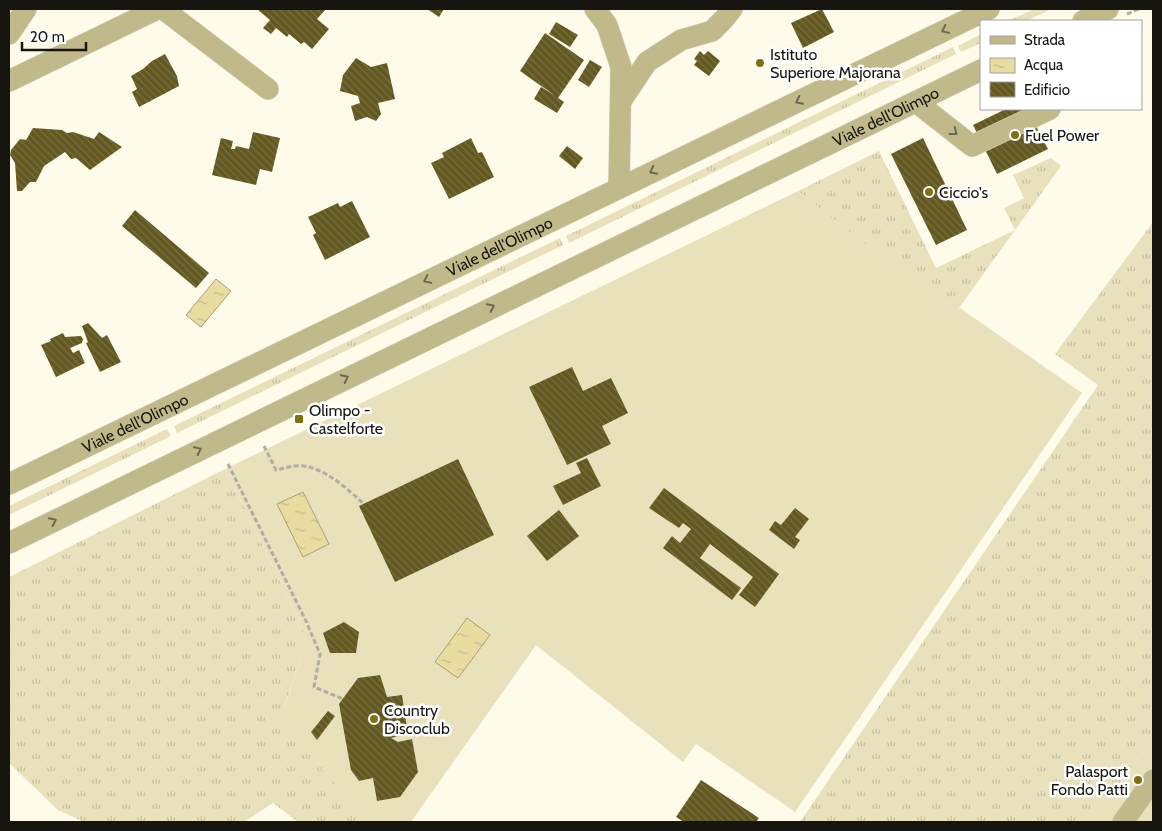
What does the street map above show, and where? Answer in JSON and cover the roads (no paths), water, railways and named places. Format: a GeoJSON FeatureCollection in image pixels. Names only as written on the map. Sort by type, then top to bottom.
{"type":"FeatureCollection","features":[{"type":"Feature","properties":{"kind":"street"},"geometry":{"type":"LineString","coordinates":[[9,34],[26,9]]}},
{"type":"Feature","properties":{"kind":"street"},"geometry":{"type":"LineString","coordinates":[[9,82],[157,9]]}},
{"type":"Feature","properties":{"kind":"street"},"geometry":{"type":"LineString","coordinates":[[163,9],[268,89]]}},
{"type":"Feature","properties":{"kind":"street"},"geometry":{"type":"LineString","coordinates":[[595,9],[607,25],[621,67],[619,188]]}},
{"type":"Feature","properties":{"kind":"street"},"geometry":{"type":"LineString","coordinates":[[621,101],[646,62],[681,40],[712,31],[732,9]]}},
{"type":"Feature","properties":{"kind":"street","name":"Viale dell'Olimpo"},"geometry":{"type":"LineString","coordinates":[[9,484],[989,9]]}},
{"type":"Feature","properties":{"kind":"street"},"geometry":{"type":"LineString","coordinates":[[1085,20],[1108,9]]}},
{"type":"Feature","properties":{"kind":"street","name":"Viale dell'Olimpo"},"geometry":{"type":"LineString","coordinates":[[9,542],[980,70]]}},
{"type":"Feature","properties":{"kind":"street"},"geometry":{"type":"LineString","coordinates":[[916,102],[972,146],[1048,110]]}},
{"type":"Feature","properties":{"kind":"street"},"geometry":{"type":"LineString","coordinates":[[1123,822],[1153,780]]}},
{"type":"Feature","properties":{"kind":"water"},"geometry":{"type":"Polygon","coordinates":[[[216,279],[231,291],[201,327],[186,315],[216,279]]]}},
{"type":"Feature","properties":{"kind":"water"},"geometry":{"type":"Polygon","coordinates":[[[303,492],[329,544],[303,557],[277,504],[303,492]]]}},
{"type":"Feature","properties":{"kind":"water"},"geometry":{"type":"Polygon","coordinates":[[[467,618],[490,635],[458,678],[435,662],[467,618]]]}},
{"type":"Feature","properties":{"kind":"place","name":"Istituto Superiore Majorana"},"geometry":{"type":"Point","coordinates":[760,63]}},
{"type":"Feature","properties":{"kind":"place","name":"Fuel Power"},"geometry":{"type":"Point","coordinates":[1015,135]}},
{"type":"Feature","properties":{"kind":"place","name":"Ciccio's"},"geometry":{"type":"Point","coordinates":[929,192]}},
{"type":"Feature","properties":{"kind":"place","name":"Olimpo - Castelforte"},"geometry":{"type":"Point","coordinates":[299,419]}},
{"type":"Feature","properties":{"kind":"place","name":"Country Discoclub"},"geometry":{"type":"Point","coordinates":[374,719]}},
{"type":"Feature","properties":{"kind":"place","name":"Palasport Fondo Patti"},"geometry":{"type":"Point","coordinates":[1138,780]}}]}
